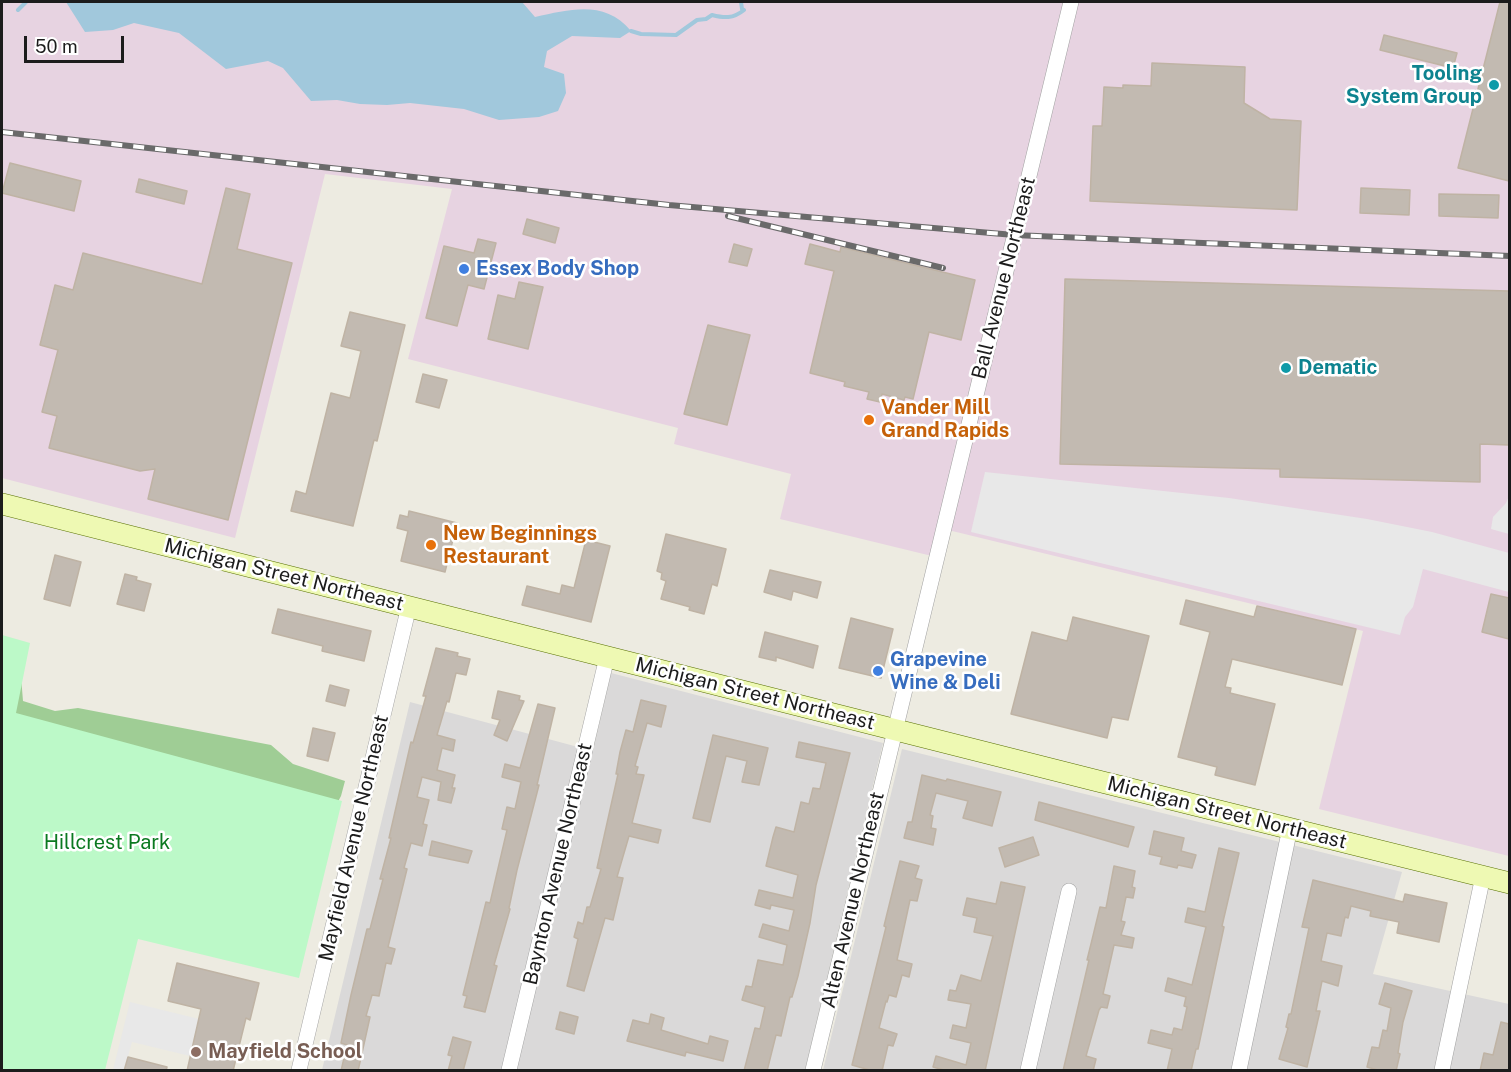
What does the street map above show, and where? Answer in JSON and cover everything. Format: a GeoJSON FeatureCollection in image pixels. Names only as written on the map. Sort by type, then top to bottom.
{"type":"FeatureCollection","features":[{"type":"Feature","properties":{"kind":"main road","name":"Michigan Street Northeast"},"geometry":{"type":"LineString","coordinates":[[2,504],[1509,883]]}},
{"type":"Feature","properties":{"kind":"street","name":"Ball Avenue Northeast"},"geometry":{"type":"LineString","coordinates":[[894,730],[1071,2]]}},
{"type":"Feature","properties":{"kind":"street","name":"Mayfield Avenue Northeast"},"geometry":{"type":"LineString","coordinates":[[298,1071],[409,606]]}},
{"type":"Feature","properties":{"kind":"street","name":"Baynton Avenue Northeast"},"geometry":{"type":"LineString","coordinates":[[509,1071],[607,657]]}},
{"type":"Feature","properties":{"kind":"street","name":"Alten Avenue Northeast"},"geometry":{"type":"LineString","coordinates":[[813,1071],[894,730]]}},
{"type":"Feature","properties":{"kind":"street"},"geometry":{"type":"LineString","coordinates":[[1239,1071],[1290,828]]}},
{"type":"Feature","properties":{"kind":"street"},"geometry":{"type":"LineString","coordinates":[[1442,1071],[1483,876]]}},
{"type":"Feature","properties":{"kind":"street"},"geometry":{"type":"LineString","coordinates":[[1028,1071],[1069,891]]}},
{"type":"Feature","properties":{"kind":"shaded area"},"geometry":{"type":"Polygon","coordinates":[[[2,2],[1509,2],[1509,856],[1319,809],[1363,631],[944,529],[936,557],[780,519],[791,474],[674,444],[678,428],[408,359],[452,189],[325,174],[235,538],[2,478],[2,2]]]}},
{"type":"Feature","properties":{"kind":"shaded area"},"geometry":{"type":"Polygon","coordinates":[[[985,472],[1229,498],[1367,519],[1432,532],[1509,553],[1509,592],[1423,569],[1413,607],[1405,617],[1400,635],[971,532],[985,472]]]}},
{"type":"Feature","properties":{"kind":"shaded area"},"geometry":{"type":"Polygon","coordinates":[[[1509,496],[1509,534],[1491,529],[1493,517],[1506,503],[1509,496]]]}},
{"type":"Feature","properties":{"kind":"shaded area"},"geometry":{"type":"Polygon","coordinates":[[[611,673],[883,743],[805,1070],[322,1070],[410,702],[593,751],[611,673]]]}},
{"type":"Feature","properties":{"kind":"shaded area"},"geometry":{"type":"Polygon","coordinates":[[[902,749],[1402,872],[1373,974],[1509,1004],[1509,1070],[823,1070],[902,749]]]}},
{"type":"Feature","properties":{"kind":"shaded area"},"geometry":{"type":"Polygon","coordinates":[[[130,1002],[199,1019],[190,1056],[132,1042],[124,1070],[113,1070],[130,1002]]]}},
{"type":"Feature","properties":{"kind":"green space","name":"Hillcrest Park"},"geometry":{"type":"Polygon","coordinates":[[[2,635],[30,643],[16,713],[342,801],[299,978],[138,939],[105,1070],[2,1070],[2,635]]]}},
{"type":"Feature","properties":{"kind":"green space"},"geometry":{"type":"Polygon","coordinates":[[[2,644],[19,652],[23,701],[55,711],[78,708],[271,745],[293,764],[345,781],[341,796],[329,819],[30,942],[2,644]]]}},
{"type":"Feature","properties":{"kind":"water"},"geometry":{"type":"Polygon","coordinates":[[[66,2],[522,2],[535,17],[562,11],[587,9],[610,15],[621,21],[631,31],[620,38],[572,36],[547,51],[544,67],[564,74],[566,93],[558,111],[539,117],[499,120],[464,109],[410,103],[387,105],[337,100],[311,101],[283,68],[268,61],[226,69],[179,33],[134,23],[113,30],[85,32],[66,2]]]}},
{"type":"Feature","properties":{"kind":"building","name":"Tooling System Group"},"geometry":{"type":"Polygon","coordinates":[[[1500,2],[1509,2],[1509,181],[1458,168],[1500,2]]]}},
{"type":"Feature","properties":{"kind":"building"},"geometry":{"type":"Polygon","coordinates":[[[1384,35],[1457,53],[1453,68],[1380,50],[1384,35]]]}},
{"type":"Feature","properties":{"kind":"building"},"geometry":{"type":"Polygon","coordinates":[[[1152,63],[1245,67],[1244,103],[1270,119],[1301,121],[1297,210],[1090,201],[1093,126],[1102,126],[1104,87],[1151,86],[1152,63]]]}},
{"type":"Feature","properties":{"kind":"building"},"geometry":{"type":"Polygon","coordinates":[[[10,163],[81,181],[74,211],[2,193],[10,163]]]}},
{"type":"Feature","properties":{"kind":"building"},"geometry":{"type":"Polygon","coordinates":[[[139,179],[187,191],[184,204],[136,192],[139,179]]]}},
{"type":"Feature","properties":{"kind":"building"},"geometry":{"type":"Polygon","coordinates":[[[226,188],[250,194],[237,249],[292,263],[228,520],[148,499],[155,469],[140,471],[49,448],[57,416],[42,412],[58,350],[40,345],[55,285],[73,290],[83,253],[202,284],[226,188]]]}},
{"type":"Feature","properties":{"kind":"building"},"geometry":{"type":"Polygon","coordinates":[[[1361,188],[1410,190],[1409,215],[1360,213],[1361,188]]]}},
{"type":"Feature","properties":{"kind":"building"},"geometry":{"type":"Polygon","coordinates":[[[1439,194],[1499,195],[1498,218],[1439,216],[1439,194]]]}},
{"type":"Feature","properties":{"kind":"building"},"geometry":{"type":"Polygon","coordinates":[[[527,219],[559,228],[555,243],[523,234],[527,219]]]}},
{"type":"Feature","properties":{"kind":"building","name":"Essex Body Shop"},"geometry":{"type":"Polygon","coordinates":[[[478,239],[496,243],[484,289],[468,285],[457,326],[426,318],[444,246],[474,253],[478,239]]]}},
{"type":"Feature","properties":{"kind":"building"},"geometry":{"type":"Polygon","coordinates":[[[734,244],[752,249],[747,266],[729,262],[734,244]]]}},
{"type":"Feature","properties":{"kind":"building"},"geometry":{"type":"Polygon","coordinates":[[[810,244],[840,252],[841,247],[975,280],[961,340],[929,332],[913,399],[905,397],[904,400],[882,394],[880,402],[867,399],[869,392],[844,386],[845,382],[810,373],[834,271],[805,264],[810,244]]]}},
{"type":"Feature","properties":{"kind":"building","name":"Dematic"},"geometry":{"type":"Polygon","coordinates":[[[1065,279],[1509,291],[1509,445],[1480,444],[1480,482],[1280,477],[1280,469],[1060,464],[1065,279]]]}},
{"type":"Feature","properties":{"kind":"building"},"geometry":{"type":"Polygon","coordinates":[[[519,282],[543,287],[528,349],[488,339],[498,295],[515,299],[519,282]]]}},
{"type":"Feature","properties":{"kind":"building"},"geometry":{"type":"Polygon","coordinates":[[[350,312],[405,325],[377,441],[374,440],[353,526],[291,511],[296,491],[306,494],[331,393],[350,398],[361,351],[341,346],[350,312]]]}},
{"type":"Feature","properties":{"kind":"building"},"geometry":{"type":"Polygon","coordinates":[[[708,325],[750,335],[727,425],[684,414],[708,325]]]}},
{"type":"Feature","properties":{"kind":"building"},"geometry":{"type":"Polygon","coordinates":[[[423,374],[447,380],[439,408],[416,402],[423,374]]]}},
{"type":"Feature","properties":{"kind":"building"},"geometry":{"type":"Polygon","coordinates":[[[409,511],[457,523],[445,572],[401,561],[408,531],[397,528],[400,515],[408,517],[409,511]]]}},
{"type":"Feature","properties":{"kind":"building"},"geometry":{"type":"Polygon","coordinates":[[[666,534],[726,549],[717,586],[712,584],[704,614],[689,610],[690,607],[661,599],[666,581],[661,579],[662,573],[657,571],[666,534]]]}},
{"type":"Feature","properties":{"kind":"building"},"geometry":{"type":"Polygon","coordinates":[[[586,540],[610,546],[591,622],[522,605],[527,586],[560,594],[562,585],[574,588],[586,540]]]}},
{"type":"Feature","properties":{"kind":"building"},"geometry":{"type":"Polygon","coordinates":[[[55,555],[81,562],[70,606],[44,599],[55,555]]]}},
{"type":"Feature","properties":{"kind":"building"},"geometry":{"type":"Polygon","coordinates":[[[770,570],[821,582],[817,598],[793,591],[791,600],[764,592],[770,570]]]}},
{"type":"Feature","properties":{"kind":"building"},"geometry":{"type":"Polygon","coordinates":[[[125,574],[151,584],[144,611],[117,604],[125,574]]]}},
{"type":"Feature","properties":{"kind":"building"},"geometry":{"type":"Polygon","coordinates":[[[1491,594],[1509,598],[1509,639],[1482,632],[1491,594]]]}},
{"type":"Feature","properties":{"kind":"building"},"geometry":{"type":"Polygon","coordinates":[[[1186,600],[1254,617],[1257,606],[1356,629],[1342,685],[1232,659],[1225,687],[1231,688],[1230,693],[1275,704],[1255,785],[1215,775],[1217,767],[1178,757],[1210,632],[1180,624],[1186,600]]]}},
{"type":"Feature","properties":{"kind":"building"},"geometry":{"type":"Polygon","coordinates":[[[278,609],[371,631],[364,661],[322,651],[323,646],[272,633],[278,609]]]}},
{"type":"Feature","properties":{"kind":"building"},"geometry":{"type":"Polygon","coordinates":[[[1073,617],[1149,636],[1128,720],[1112,717],[1107,738],[1011,714],[1032,632],[1067,641],[1073,617]]]}},
{"type":"Feature","properties":{"kind":"building"},"geometry":{"type":"Polygon","coordinates":[[[851,618],[893,629],[881,678],[839,668],[851,618]]]}},
{"type":"Feature","properties":{"kind":"building"},"geometry":{"type":"Polygon","coordinates":[[[765,632],[818,646],[813,668],[776,657],[776,661],[759,657],[765,632]]]}},
{"type":"Feature","properties":{"kind":"building"},"geometry":{"type":"Polygon","coordinates":[[[436,648],[458,653],[457,656],[470,659],[466,675],[456,673],[449,702],[447,701],[437,735],[455,740],[453,751],[442,748],[437,770],[455,775],[452,788],[455,788],[451,803],[438,800],[441,782],[422,777],[417,797],[429,800],[423,824],[427,825],[422,846],[411,843],[404,868],[407,869],[388,947],[395,949],[391,964],[386,963],[379,996],[372,995],[366,1016],[370,1017],[358,1071],[341,1071],[347,1045],[341,1043],[351,995],[367,929],[370,929],[383,879],[380,879],[405,768],[426,696],[423,696],[436,648]]]}},
{"type":"Feature","properties":{"kind":"building"},"geometry":{"type":"Polygon","coordinates":[[[330,685],[349,690],[345,706],[326,701],[330,685]]]}},
{"type":"Feature","properties":{"kind":"building"},"geometry":{"type":"Polygon","coordinates":[[[498,691],[520,696],[519,700],[524,701],[507,741],[494,735],[500,720],[492,718],[498,691]]]}},
{"type":"Feature","properties":{"kind":"building"},"geometry":{"type":"Polygon","coordinates":[[[641,700],[666,706],[661,727],[647,723],[635,766],[638,767],[636,774],[644,775],[632,823],[661,830],[658,843],[629,836],[617,877],[623,878],[613,920],[605,918],[584,991],[567,986],[578,939],[574,937],[578,922],[583,924],[587,907],[590,907],[601,869],[597,868],[618,774],[616,774],[620,752],[626,730],[633,732],[641,700]]]}},
{"type":"Feature","properties":{"kind":"building"},"geometry":{"type":"Polygon","coordinates":[[[538,704],[555,708],[485,1012],[464,1007],[467,996],[463,995],[486,902],[490,903],[507,830],[502,829],[507,807],[515,809],[521,782],[502,777],[505,764],[520,768],[538,704]]]}},
{"type":"Feature","properties":{"kind":"building"},"geometry":{"type":"Polygon","coordinates":[[[313,728],[335,733],[328,761],[307,756],[313,728]]]}},
{"type":"Feature","properties":{"kind":"building"},"geometry":{"type":"Polygon","coordinates":[[[713,735],[768,748],[759,785],[742,782],[747,761],[726,756],[710,822],[693,818],[713,735]]]}},
{"type":"Feature","properties":{"kind":"building"},"geometry":{"type":"Polygon","coordinates":[[[799,742],[850,753],[816,885],[798,976],[792,997],[790,997],[781,1036],[776,1035],[767,1071],[744,1071],[755,1028],[760,1029],[765,1007],[742,1000],[746,986],[752,987],[758,960],[783,965],[787,945],[759,937],[763,924],[789,931],[794,910],[771,905],[770,909],[755,905],[759,890],[793,898],[798,875],[766,866],[773,837],[776,827],[794,832],[801,802],[809,804],[813,788],[820,789],[826,763],[796,757],[799,742]]]}},
{"type":"Feature","properties":{"kind":"building"},"geometry":{"type":"Polygon","coordinates":[[[922,775],[1001,792],[992,826],[963,818],[968,801],[936,793],[930,815],[933,816],[931,828],[936,829],[933,845],[904,838],[908,822],[912,822],[922,775]]]}},
{"type":"Feature","properties":{"kind":"building"},"geometry":{"type":"Polygon","coordinates":[[[1039,802],[1134,827],[1128,847],[1035,820],[1039,802]]]}},
{"type":"Feature","properties":{"kind":"building"},"geometry":{"type":"Polygon","coordinates":[[[1154,831],[1184,838],[1181,851],[1196,855],[1192,868],[1178,865],[1177,868],[1160,864],[1162,857],[1149,854],[1154,831]]]}},
{"type":"Feature","properties":{"kind":"building"},"geometry":{"type":"Polygon","coordinates":[[[1033,837],[1039,855],[1005,867],[999,848],[1033,837]]]}},
{"type":"Feature","properties":{"kind":"building"},"geometry":{"type":"Polygon","coordinates":[[[432,841],[472,851],[468,863],[429,855],[432,841]]]}},
{"type":"Feature","properties":{"kind":"building"},"geometry":{"type":"Polygon","coordinates":[[[1219,848],[1239,853],[1198,1049],[1196,1049],[1191,1071],[1167,1071],[1172,1049],[1148,1043],[1151,1030],[1172,1035],[1174,1028],[1182,1030],[1187,1007],[1184,1006],[1186,997],[1165,991],[1168,978],[1192,985],[1206,927],[1185,922],[1188,908],[1205,912],[1219,848]]]}},
{"type":"Feature","properties":{"kind":"building"},"geometry":{"type":"Polygon","coordinates":[[[900,861],[919,866],[915,878],[922,880],[917,901],[910,900],[897,960],[912,964],[909,977],[902,975],[896,997],[889,995],[886,1001],[879,1028],[897,1034],[893,1046],[888,1045],[882,1071],[873,1071],[852,1065],[900,861]]]}},
{"type":"Feature","properties":{"kind":"building"},"geometry":{"type":"Polygon","coordinates":[[[1114,866],[1135,871],[1132,887],[1135,888],[1133,898],[1126,897],[1121,921],[1125,922],[1121,935],[1134,938],[1132,948],[1114,945],[1103,994],[1110,996],[1107,1008],[1101,1007],[1099,1010],[1086,1056],[1096,1059],[1093,1071],[1063,1071],[1100,907],[1106,908],[1114,866]]]}},
{"type":"Feature","properties":{"kind":"building"},"geometry":{"type":"Polygon","coordinates":[[[1313,880],[1403,902],[1405,894],[1447,903],[1439,942],[1397,933],[1399,922],[1370,916],[1371,911],[1351,906],[1348,918],[1345,917],[1341,936],[1327,933],[1321,961],[1342,966],[1338,986],[1322,981],[1316,1011],[1320,1011],[1307,1067],[1279,1059],[1288,1028],[1286,1027],[1289,1014],[1291,1014],[1309,928],[1302,927],[1313,880]]]}},
{"type":"Feature","properties":{"kind":"building"},"geometry":{"type":"Polygon","coordinates":[[[1001,882],[1025,887],[985,1071],[947,1071],[933,1067],[936,1056],[966,1065],[971,1043],[950,1038],[953,1025],[966,1028],[971,1004],[948,1000],[950,990],[956,991],[961,975],[981,981],[993,936],[974,932],[977,918],[963,915],[967,898],[996,904],[1001,882]]]}},
{"type":"Feature","properties":{"kind":"building"},"geometry":{"type":"Polygon","coordinates":[[[177,963],[259,983],[250,1020],[246,1018],[233,1071],[187,1071],[201,1009],[168,1001],[177,963]]]}},
{"type":"Feature","properties":{"kind":"building"},"geometry":{"type":"Polygon","coordinates":[[[1385,983],[1412,991],[1403,1022],[1396,1071],[1381,1071],[1367,1067],[1372,1047],[1379,1048],[1383,1030],[1387,1031],[1391,1008],[1379,1004],[1385,983]]]}},
{"type":"Feature","properties":{"kind":"building"},"geometry":{"type":"Polygon","coordinates":[[[560,1012],[578,1017],[574,1034],[556,1029],[560,1012]]]}},
{"type":"Feature","properties":{"kind":"building"},"geometry":{"type":"Polygon","coordinates":[[[651,1014],[664,1018],[661,1030],[708,1044],[710,1036],[728,1041],[723,1061],[686,1052],[685,1056],[627,1041],[633,1020],[649,1024],[651,1014]]]}},
{"type":"Feature","properties":{"kind":"building"},"geometry":{"type":"Polygon","coordinates":[[[1501,1022],[1509,1024],[1509,1071],[1480,1071],[1484,1053],[1493,1055],[1501,1022]]]}},
{"type":"Feature","properties":{"kind":"building"},"geometry":{"type":"Polygon","coordinates":[[[453,1037],[471,1042],[463,1071],[448,1071],[452,1056],[448,1055],[453,1037]]]}},
{"type":"Feature","properties":{"kind":"building"},"geometry":{"type":"Polygon","coordinates":[[[128,1057],[167,1067],[166,1071],[124,1071],[128,1057]]]}},
{"type":"Feature","properties":{"kind":"waterway"},"geometry":{"type":"LineString","coordinates":[[18,10],[26,2]]}},
{"type":"Feature","properties":{"kind":"waterway"},"geometry":{"type":"LineString","coordinates":[[631,31],[641,34],[676,35],[697,20],[706,19],[712,15],[724,17],[736,15],[744,10],[741,2]]}},
{"type":"Feature","properties":{"kind":"railway"},"geometry":{"type":"LineString","coordinates":[[2,132],[669,205],[1014,235],[1510,256]]}},
{"type":"Feature","properties":{"kind":"railway"},"geometry":{"type":"LineString","coordinates":[[728,216],[943,268]]}},
{"type":"Feature","properties":{"kind":"place","name":"Tooling System Group"},"geometry":{"type":"Point","coordinates":[1494,85]}},
{"type":"Feature","properties":{"kind":"place","name":"Essex Body Shop"},"geometry":{"type":"Point","coordinates":[464,269]}},
{"type":"Feature","properties":{"kind":"place","name":"Dematic"},"geometry":{"type":"Point","coordinates":[1286,368]}},
{"type":"Feature","properties":{"kind":"place","name":"Vander Mill Grand Rapids"},"geometry":{"type":"Point","coordinates":[869,420]}},
{"type":"Feature","properties":{"kind":"place","name":"New Beginnings Restaurant"},"geometry":{"type":"Point","coordinates":[431,545]}},
{"type":"Feature","properties":{"kind":"place","name":"Grapevine Wine & Deli"},"geometry":{"type":"Point","coordinates":[878,671]}},
{"type":"Feature","properties":{"kind":"place","name":"Mayfield School"},"geometry":{"type":"Point","coordinates":[196,1052]}}]}
